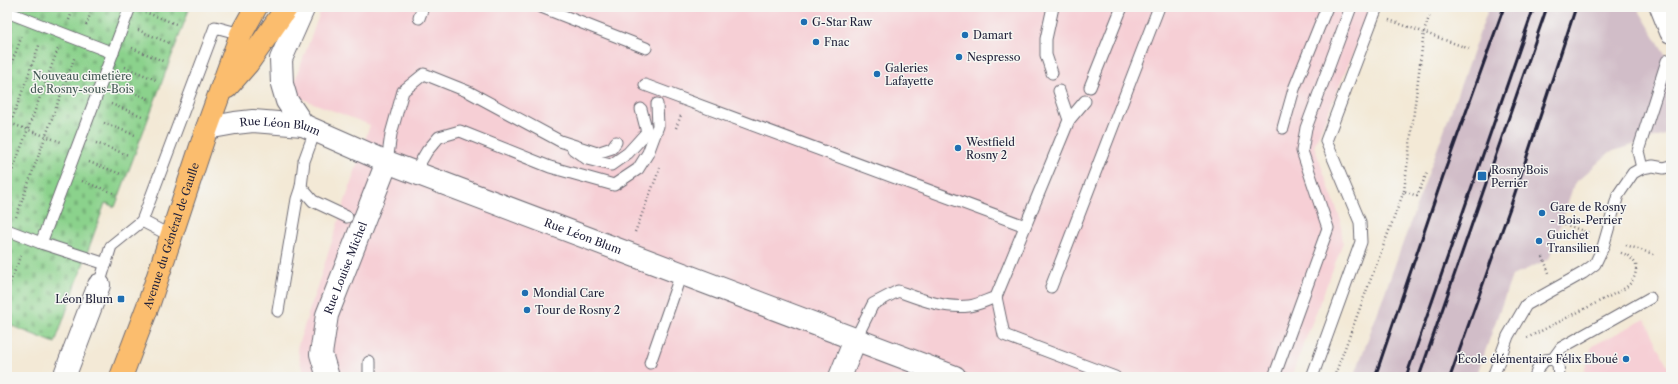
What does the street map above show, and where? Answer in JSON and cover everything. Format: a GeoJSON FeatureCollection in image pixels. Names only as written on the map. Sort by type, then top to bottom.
{"type":"FeatureCollection","features":[{"type":"Feature","properties":{"kind":"main road","name":"Avenue du Général de Gaulle"},"geometry":{"type":"LineString","coordinates":[[221,94],[248,63],[287,7]]}},
{"type":"Feature","properties":{"kind":"main road","name":"Avenue du Général de Gaulle"},"geometry":{"type":"LineString","coordinates":[[121,377],[149,303],[207,128],[221,94],[241,34],[255,9]]}},
{"type":"Feature","properties":{"kind":"street"},"geometry":{"type":"LineString","coordinates":[[304,7],[281,59],[282,84],[287,101],[309,128]]}},
{"type":"Feature","properties":{"kind":"street"},"geometry":{"type":"LineString","coordinates":[[1660,7],[1671,32]]}},
{"type":"Feature","properties":{"kind":"street","name":"Rue Léon Blum"},"geometry":{"type":"LineString","coordinates":[[207,128],[253,121],[309,128],[414,173],[955,377]]}},
{"type":"Feature","properties":{"kind":"street","name":"Rue Louise Michel"},"geometry":{"type":"LineString","coordinates":[[328,377],[321,354],[327,315],[387,162]]}},
{"type":"Feature","properties":{"kind":"street"},"geometry":{"type":"LineString","coordinates":[[64,377],[99,285]]}},
{"type":"Feature","properties":{"kind":"street"},"geometry":{"type":"LineString","coordinates":[[840,377],[855,340]]}},
{"type":"Feature","properties":{"kind":"lane"},"geometry":{"type":"LineString","coordinates":[[419,18],[423,7]]}},
{"type":"Feature","properties":{"kind":"lane"},"geometry":{"type":"LineString","coordinates":[[541,7],[646,48]]}},
{"type":"Feature","properties":{"kind":"lane"},"geometry":{"type":"LineString","coordinates":[[1052,73],[1046,55],[1046,38],[1054,7]]}},
{"type":"Feature","properties":{"kind":"lane"},"geometry":{"type":"LineString","coordinates":[[1090,87],[1122,7]]}},
{"type":"Feature","properties":{"kind":"lane"},"geometry":{"type":"LineString","coordinates":[[1051,287],[1158,7]]}},
{"type":"Feature","properties":{"kind":"lane"},"geometry":{"type":"LineString","coordinates":[[1283,128],[1294,89],[1326,7]]}},
{"type":"Feature","properties":{"kind":"lane"},"geometry":{"type":"LineString","coordinates":[[1274,377],[1328,228],[1302,151],[1306,128],[1351,7]]}},
{"type":"Feature","properties":{"kind":"lane"},"geometry":{"type":"LineString","coordinates":[[1312,377],[1361,242],[1360,222],[1326,142],[1377,7]]}},
{"type":"Feature","properties":{"kind":"lane"},"geometry":{"type":"LineString","coordinates":[[41,243],[124,24],[136,8]]}},
{"type":"Feature","properties":{"kind":"lane"},"geometry":{"type":"LineString","coordinates":[[7,12],[114,52]]}},
{"type":"Feature","properties":{"kind":"lane"},"geometry":{"type":"LineString","coordinates":[[99,285],[111,246],[142,221],[215,27],[241,34]]}},
{"type":"Feature","properties":{"kind":"lane"},"geometry":{"type":"LineString","coordinates":[[1642,168],[1638,151],[1667,61],[1671,59]]}},
{"type":"Feature","properties":{"kind":"lane"},"geometry":{"type":"LineString","coordinates":[[387,162],[391,134],[402,92],[424,74],[468,92],[560,141],[587,159],[612,165],[628,153],[646,132],[642,109]]}},
{"type":"Feature","properties":{"kind":"lane"},"geometry":{"type":"LineString","coordinates":[[645,85],[1025,226]]}},
{"type":"Feature","properties":{"kind":"lane"},"geometry":{"type":"LineString","coordinates":[[1059,91],[1069,120]]}},
{"type":"Feature","properties":{"kind":"lane"},"geometry":{"type":"LineString","coordinates":[[1085,101],[1069,120],[996,297],[1004,335],[1115,377]]}},
{"type":"Feature","properties":{"kind":"lane"},"geometry":{"type":"LineString","coordinates":[[414,173],[427,151],[439,137],[460,131],[550,167],[614,185],[638,169],[648,153],[658,126],[657,104]]}},
{"type":"Feature","properties":{"kind":"lane"},"geometry":{"type":"LineString","coordinates":[[278,311],[301,187],[309,128]]}},
{"type":"Feature","properties":{"kind":"lane"},"geometry":{"type":"LineString","coordinates":[[560,141],[597,153],[612,148],[616,142]]}},
{"type":"Feature","properties":{"kind":"lane"},"geometry":{"type":"LineString","coordinates":[[1494,377],[1508,336],[1526,304],[1582,274],[1595,264],[1603,247],[1618,195],[1633,173],[1642,168],[1653,166],[1664,168],[1671,166]]}},
{"type":"Feature","properties":{"kind":"lane"},"geometry":{"type":"LineString","coordinates":[[301,187],[314,201],[347,217]]}},
{"type":"Feature","properties":{"kind":"lane"},"geometry":{"type":"LineString","coordinates":[[142,221],[171,236]]}},
{"type":"Feature","properties":{"kind":"lane"},"geometry":{"type":"LineString","coordinates":[[9,231],[106,264]]}},
{"type":"Feature","properties":{"kind":"lane"},"geometry":{"type":"LineString","coordinates":[[650,364],[681,274]]}},
{"type":"Feature","properties":{"kind":"lane"},"geometry":{"type":"LineString","coordinates":[[855,340],[873,304],[898,291],[934,304],[959,306],[969,306],[996,297]]}},
{"type":"Feature","properties":{"kind":"lane"},"geometry":{"type":"LineString","coordinates":[[1535,377],[1538,368],[1545,360],[1553,359],[1562,348],[1650,298]]}},
{"type":"Feature","properties":{"kind":"lane"},"geometry":{"type":"LineString","coordinates":[[1553,359],[1558,364],[1559,377]]}},
{"type":"Feature","properties":{"kind":"lane"},"geometry":{"type":"LineString","coordinates":[[369,362],[369,377]]}},
{"type":"Feature","properties":{"kind":"path"},"geometry":{"type":"LineString","coordinates":[[7,185],[74,7]]}},
{"type":"Feature","properties":{"kind":"path"},"geometry":{"type":"LineString","coordinates":[[9,231],[46,136],[93,7]]}},
{"type":"Feature","properties":{"kind":"path"},"geometry":{"type":"LineString","coordinates":[[136,8],[176,24]]}},
{"type":"Feature","properties":{"kind":"path"},"geometry":{"type":"LineString","coordinates":[[1334,377],[1404,191],[1424,32],[1430,14]]}},
{"type":"Feature","properties":{"kind":"path"},"geometry":{"type":"LineString","coordinates":[[1386,18],[1470,49]]}},
{"type":"Feature","properties":{"kind":"path"},"geometry":{"type":"LineString","coordinates":[[7,75],[28,20]]}},
{"type":"Feature","properties":{"kind":"path"},"geometry":{"type":"LineString","coordinates":[[124,24],[170,43]]}},
{"type":"Feature","properties":{"kind":"path"},"geometry":{"type":"LineString","coordinates":[[7,132],[9,123],[46,27]]}},
{"type":"Feature","properties":{"kind":"path"},"geometry":{"type":"LineString","coordinates":[[114,52],[163,61]]}},
{"type":"Feature","properties":{"kind":"path"},"geometry":{"type":"LineString","coordinates":[[114,52],[156,80]]}},
{"type":"Feature","properties":{"kind":"path"},"geometry":{"type":"LineString","coordinates":[[103,80],[149,99]]}},
{"type":"Feature","properties":{"kind":"path"},"geometry":{"type":"LineString","coordinates":[[96,98],[142,116]]}},
{"type":"Feature","properties":{"kind":"path"},"geometry":{"type":"LineString","coordinates":[[675,129],[687,100]]}},
{"type":"Feature","properties":{"kind":"path"},"geometry":{"type":"LineString","coordinates":[[89,117],[135,135]]}},
{"type":"Feature","properties":{"kind":"path"},"geometry":{"type":"LineString","coordinates":[[9,123],[77,148],[121,174]]}},
{"type":"Feature","properties":{"kind":"path"},"geometry":{"type":"LineString","coordinates":[[77,148],[128,155]]}},
{"type":"Feature","properties":{"kind":"path"},"geometry":{"type":"LineString","coordinates":[[627,253],[661,165]]}},
{"type":"Feature","properties":{"kind":"path"},"geometry":{"type":"LineString","coordinates":[[1404,191],[1417,196],[1427,173]]}},
{"type":"Feature","properties":{"kind":"path"},"geometry":{"type":"LineString","coordinates":[[67,175],[114,194]]}},
{"type":"Feature","properties":{"kind":"path"},"geometry":{"type":"LineString","coordinates":[[1561,223],[1589,233]]}},
{"type":"Feature","properties":{"kind":"path"},"geometry":{"type":"LineString","coordinates":[[7,290],[28,238]]}},
{"type":"Feature","properties":{"kind":"path"},"geometry":{"type":"LineString","coordinates":[[1626,245],[1656,255]]}},
{"type":"Feature","properties":{"kind":"path"},"geometry":{"type":"LineString","coordinates":[[1508,336],[1521,341],[1628,286],[1635,276],[1636,268],[1634,261],[1625,254],[1603,247]]}},
{"type":"Feature","properties":{"kind":"shaded area"},"geometry":{"type":"Polygon","coordinates":[[[322,7],[1373,7],[1314,146],[1340,218],[1343,243],[1291,377],[304,377],[297,348],[370,125],[290,94],[322,7]]]}},
{"type":"Feature","properties":{"kind":"shaded area"},"geometry":{"type":"Polygon","coordinates":[[[1489,7],[1637,7],[1671,64],[1671,133],[1610,152],[1574,184],[1549,259],[1512,276],[1476,377],[1354,377],[1489,7]]]}},
{"type":"Feature","properties":{"kind":"shaded area","name":"École élémentaire Félix Eboué"},"geometry":{"type":"Polygon","coordinates":[[[1645,319],[1671,373],[1671,377],[1582,377],[1592,346],[1645,319]]]}},
{"type":"Feature","properties":{"kind":"green space","name":"Nouveau cimetière de Rosny-sous-Bois"},"geometry":{"type":"Polygon","coordinates":[[[7,7],[190,7],[115,207],[105,203],[55,343],[7,324],[7,7]]]}},
{"type":"Feature","properties":{"kind":"railway"},"geometry":{"type":"LineString","coordinates":[[1375,377],[1443,176],[1504,7]]}},
{"type":"Feature","properties":{"kind":"railway"},"geometry":{"type":"LineString","coordinates":[[1406,377],[1534,7]]}},
{"type":"Feature","properties":{"kind":"railway"},"geometry":{"type":"LineString","coordinates":[[1419,377],[1547,7]]}},
{"type":"Feature","properties":{"kind":"railway"},"geometry":{"type":"LineString","coordinates":[[1450,377],[1511,205],[1576,7]]}},
{"type":"Feature","properties":{"kind":"place","name":"G-Star Raw"},"geometry":{"type":"Point","coordinates":[804,22]}},
{"type":"Feature","properties":{"kind":"place","name":"Damart"},"geometry":{"type":"Point","coordinates":[965,35]}},
{"type":"Feature","properties":{"kind":"place","name":"Fnac"},"geometry":{"type":"Point","coordinates":[816,42]}},
{"type":"Feature","properties":{"kind":"place","name":"Nespresso"},"geometry":{"type":"Point","coordinates":[959,57]}},
{"type":"Feature","properties":{"kind":"place","name":"Galeries Lafayette"},"geometry":{"type":"Point","coordinates":[877,74]}},
{"type":"Feature","properties":{"kind":"place","name":"Westfield Rosny 2"},"geometry":{"type":"Point","coordinates":[958,148]}},
{"type":"Feature","properties":{"kind":"place","name":"Rosny Bois Perrier"},"geometry":{"type":"Point","coordinates":[1482,176]}},
{"type":"Feature","properties":{"kind":"place","name":"Gare de Rosny - Bois-Perrier"},"geometry":{"type":"Point","coordinates":[1542,213]}},
{"type":"Feature","properties":{"kind":"place","name":"Guichet Transilien"},"geometry":{"type":"Point","coordinates":[1539,241]}},
{"type":"Feature","properties":{"kind":"place","name":"Mondial Care"},"geometry":{"type":"Point","coordinates":[525,293]}},
{"type":"Feature","properties":{"kind":"place","name":"Léon Blum"},"geometry":{"type":"Point","coordinates":[121,299]}},
{"type":"Feature","properties":{"kind":"place","name":"Tour de Rosny 2"},"geometry":{"type":"Point","coordinates":[527,310]}},
{"type":"Feature","properties":{"kind":"place","name":"École élémentaire Félix Eboué"},"geometry":{"type":"Point","coordinates":[1626,359]}}]}
